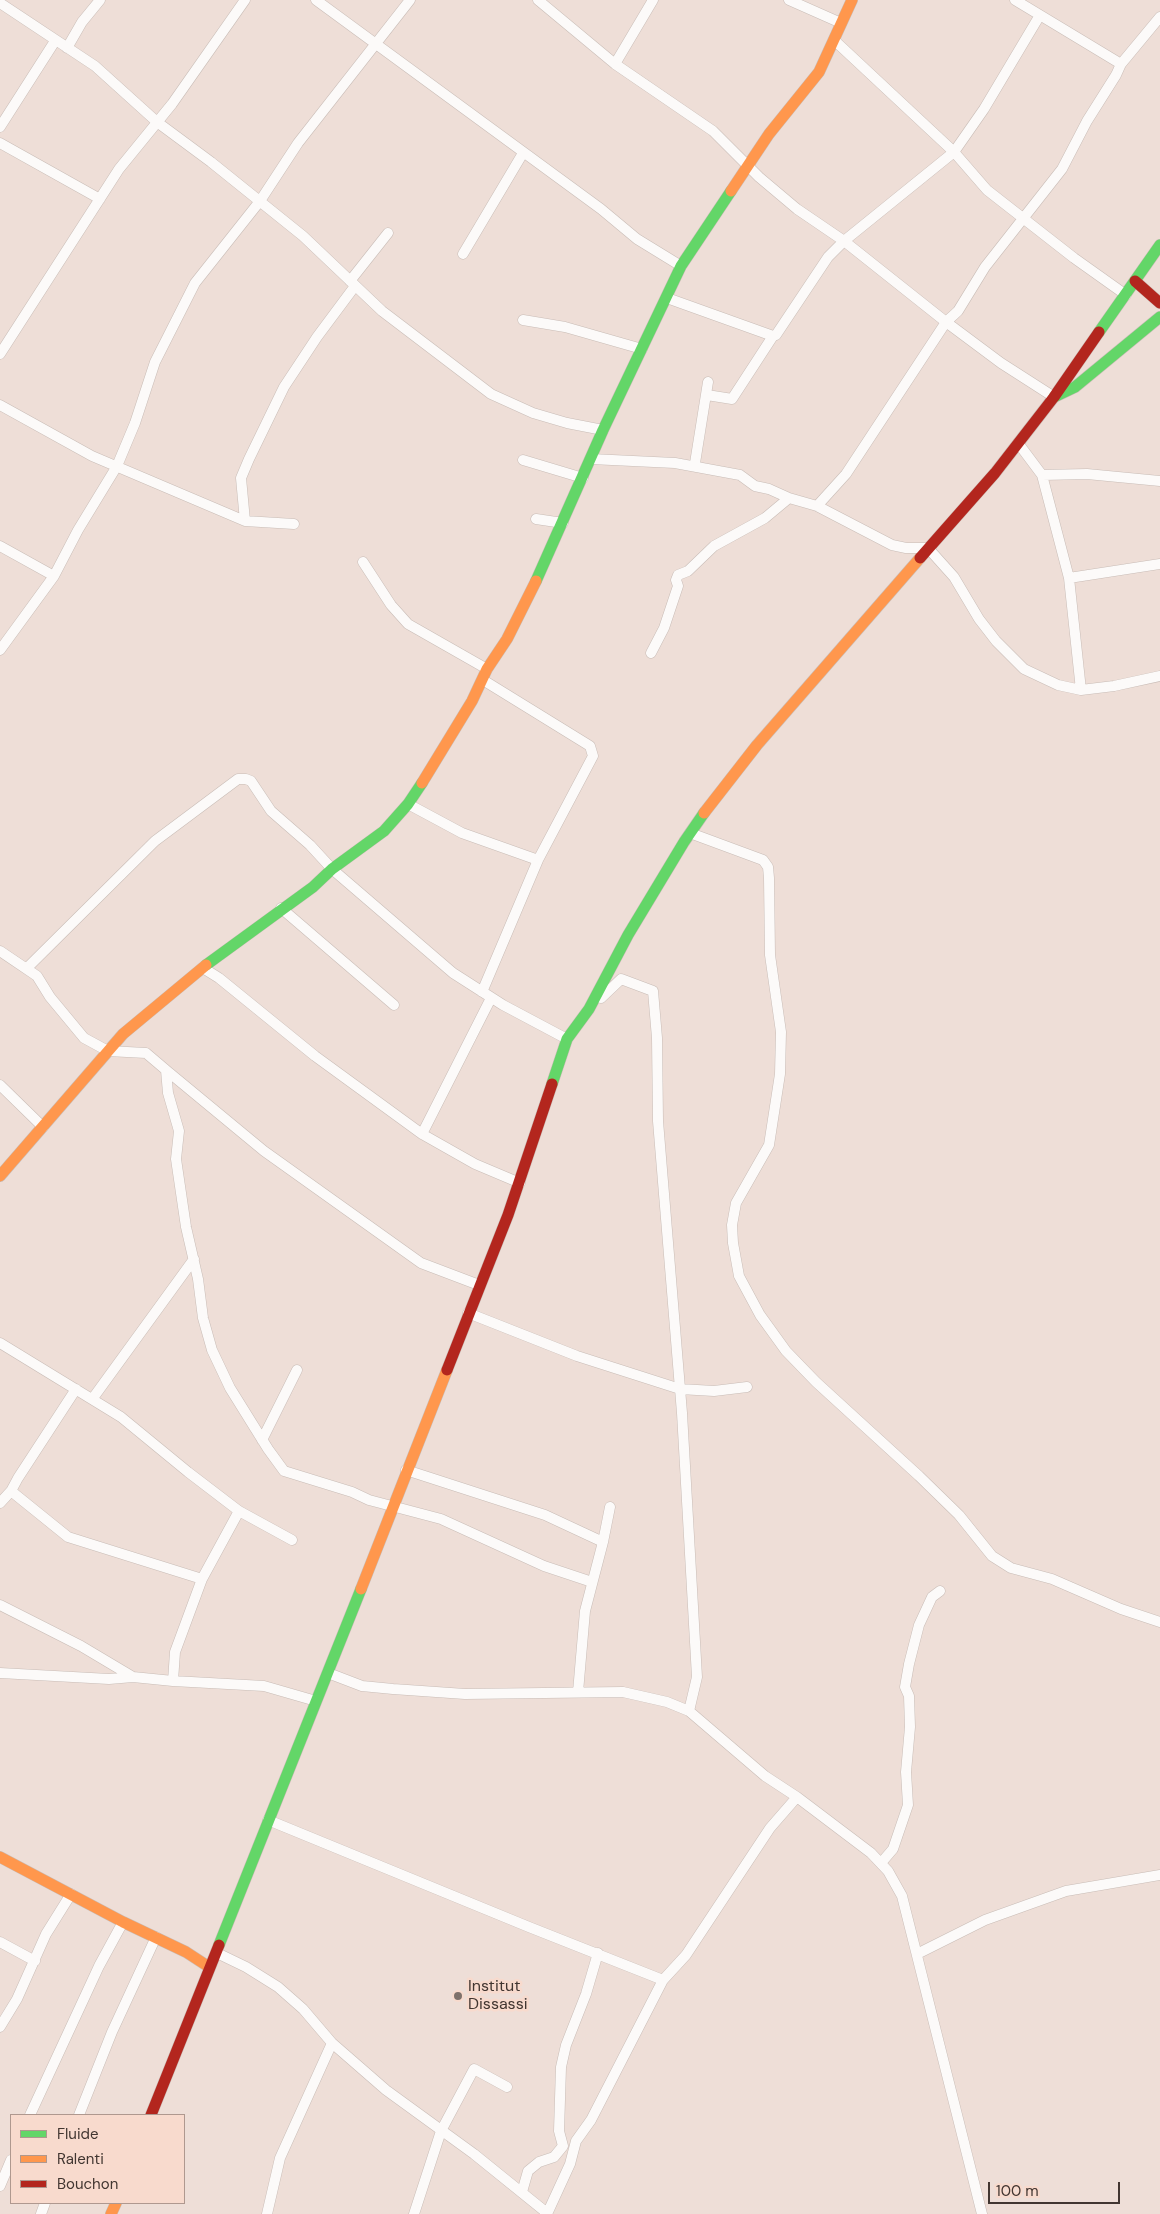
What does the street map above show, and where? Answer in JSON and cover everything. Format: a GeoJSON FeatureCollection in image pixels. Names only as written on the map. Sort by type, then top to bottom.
{"type":"FeatureCollection","features":[{"type":"Feature","properties":{"kind":"main road"},"geometry":{"type":"LineString","coordinates":[[0,1176],[123,1034],[203,968],[281,908],[313,887],[332,869],[384,830],[408,804],[443,750],[485,674],[507,639],[563,523],[603,430],[681,266],[700,235],[749,167],[769,134],[819,72],[852,0]]}},
{"type":"Feature","properties":{"kind":"main road"},"geometry":{"type":"LineString","coordinates":[[151,2114],[209,1967],[217,1953],[268,1820],[299,1747],[520,1183],[567,1039],[589,1009],[628,935],[690,833],[715,797],[757,744],[994,473],[1054,397],[1160,245]]}},
{"type":"Feature","properties":{"kind":"main road"},"geometry":{"type":"LineString","coordinates":[[1135,281],[1160,303]]}},
{"type":"Feature","properties":{"kind":"main road"},"geometry":{"type":"LineString","coordinates":[[1054,397],[1075,388],[1160,317]]}},
{"type":"Feature","properties":{"kind":"main road"},"geometry":{"type":"LineString","coordinates":[[0,1857],[122,1922],[156,1937],[209,1967]]}},
{"type":"Feature","properties":{"kind":"street"},"geometry":{"type":"LineString","coordinates":[[66,48],[82,22],[100,0]]}},
{"type":"Feature","properties":{"kind":"street"},"geometry":{"type":"LineString","coordinates":[[0,354],[119,169],[172,104],[245,0]]}},
{"type":"Feature","properties":{"kind":"street"},"geometry":{"type":"LineString","coordinates":[[316,0],[523,153],[601,208],[637,239],[681,266]]}},
{"type":"Feature","properties":{"kind":"street"},"geometry":{"type":"LineString","coordinates":[[0,650],[54,576],[78,530],[117,466],[135,423],[155,362],[195,284],[260,201],[298,143],[410,0]]}},
{"type":"Feature","properties":{"kind":"street"},"geometry":{"type":"LineString","coordinates":[[538,0],[615,64],[713,131],[749,167],[797,209],[844,241],[1000,363],[1054,397]]}},
{"type":"Feature","properties":{"kind":"street"},"geometry":{"type":"LineString","coordinates":[[615,64],[653,0]]}},
{"type":"Feature","properties":{"kind":"street"},"geometry":{"type":"LineString","coordinates":[[789,0],[841,23]]}},
{"type":"Feature","properties":{"kind":"street"},"geometry":{"type":"LineString","coordinates":[[1015,0],[1121,64]]}},
{"type":"Feature","properties":{"kind":"street"},"geometry":{"type":"LineString","coordinates":[[0,3],[95,66],[156,122],[303,236],[400,326],[491,394],[533,413],[567,423],[603,430]]}},
{"type":"Feature","properties":{"kind":"street"},"geometry":{"type":"LineString","coordinates":[[707,395],[732,399],[824,262],[844,241],[954,152],[984,109],[1040,15]]}},
{"type":"Feature","properties":{"kind":"street"},"geometry":{"type":"LineString","coordinates":[[816,506],[846,474],[946,322],[958,311],[985,267],[1062,169],[1087,121],[1121,64],[1160,17]]}},
{"type":"Feature","properties":{"kind":"street"},"geometry":{"type":"LineString","coordinates":[[834,40],[954,152],[987,190],[1074,258],[1126,295]]}},
{"type":"Feature","properties":{"kind":"street"},"geometry":{"type":"LineString","coordinates":[[0,128],[55,41]]}},
{"type":"Feature","properties":{"kind":"street"},"geometry":{"type":"LineString","coordinates":[[0,143],[100,199]]}},
{"type":"Feature","properties":{"kind":"street"},"geometry":{"type":"LineString","coordinates":[[463,254],[523,153]]}},
{"type":"Feature","properties":{"kind":"street"},"geometry":{"type":"LineString","coordinates":[[245,521],[241,478],[248,459],[284,387],[388,234]]}},
{"type":"Feature","properties":{"kind":"street"},"geometry":{"type":"LineString","coordinates":[[667,298],[773,336]]}},
{"type":"Feature","properties":{"kind":"street"},"geometry":{"type":"LineString","coordinates":[[523,320],[565,328],[642,349]]}},
{"type":"Feature","properties":{"kind":"street"},"geometry":{"type":"LineString","coordinates":[[696,467],[695,462],[708,382]]}},
{"type":"Feature","properties":{"kind":"street"},"geometry":{"type":"LineString","coordinates":[[0,405],[62,440],[117,466],[245,521],[294,524]]}},
{"type":"Feature","properties":{"kind":"street"},"geometry":{"type":"LineString","coordinates":[[1018,442],[1042,475],[1068,578],[1081,690]]}},
{"type":"Feature","properties":{"kind":"street"},"geometry":{"type":"LineString","coordinates":[[591,459],[675,463],[740,475],[755,486],[769,489],[789,498],[816,506],[892,544],[906,548],[928,548],[954,577],[979,619],[1019,665],[1058,684],[1081,690],[1114,686],[1160,676]]}},
{"type":"Feature","properties":{"kind":"street"},"geometry":{"type":"LineString","coordinates":[[523,460],[583,478]]}},
{"type":"Feature","properties":{"kind":"street"},"geometry":{"type":"LineString","coordinates":[[1042,475],[1087,474],[1160,481]]}},
{"type":"Feature","properties":{"kind":"street"},"geometry":{"type":"LineString","coordinates":[[651,653],[664,628],[678,586],[676,580],[678,575],[688,571],[714,546],[765,518],[789,498]]}},
{"type":"Feature","properties":{"kind":"street"},"geometry":{"type":"LineString","coordinates":[[536,519],[563,523]]}},
{"type":"Feature","properties":{"kind":"street"},"geometry":{"type":"LineString","coordinates":[[0,546],[54,576]]}},
{"type":"Feature","properties":{"kind":"street"},"geometry":{"type":"LineString","coordinates":[[363,562],[391,605],[408,624],[485,674],[590,746],[593,750],[593,756],[538,860],[482,992]]}},
{"type":"Feature","properties":{"kind":"street"},"geometry":{"type":"LineString","coordinates":[[1068,578],[1160,564]]}},
{"type":"Feature","properties":{"kind":"street"},"geometry":{"type":"LineString","coordinates":[[27,968],[155,841],[238,780],[246,779],[252,781],[271,811],[310,844],[332,869],[453,974],[491,998],[567,1039]]}},
{"type":"Feature","properties":{"kind":"street"},"geometry":{"type":"LineString","coordinates":[[408,804],[462,833],[538,860]]}},
{"type":"Feature","properties":{"kind":"street"},"geometry":{"type":"LineString","coordinates":[[690,833],[763,860],[768,867],[770,956],[781,1032],[780,1074],[770,1144],[736,1203],[732,1225],[733,1244],[739,1276],[760,1314],[786,1351],[816,1382],[960,1515],[992,1556],[1011,1568],[1052,1579],[1121,1609],[1160,1622]]}},
{"type":"Feature","properties":{"kind":"street"},"geometry":{"type":"LineString","coordinates":[[281,908],[394,1005]]}},
{"type":"Feature","properties":{"kind":"street"},"geometry":{"type":"LineString","coordinates":[[0,951],[27,968],[41,981],[50,997],[84,1038],[108,1051],[146,1053],[264,1151],[421,1264],[479,1285]]}},
{"type":"Feature","properties":{"kind":"street"},"geometry":{"type":"LineString","coordinates":[[203,968],[219,978],[315,1056],[422,1134],[474,1164],[520,1183]]}},
{"type":"Feature","properties":{"kind":"street"},"geometry":{"type":"LineString","coordinates":[[589,1009],[621,979],[653,991],[657,1038],[658,1121],[680,1389],[696,1678],[689,1711]]}},
{"type":"Feature","properties":{"kind":"street"},"geometry":{"type":"LineString","coordinates":[[422,1134],[491,998]]}},
{"type":"Feature","properties":{"kind":"street"},"geometry":{"type":"LineString","coordinates":[[166,1070],[168,1093],[179,1131],[176,1159],[203,1318],[212,1350],[230,1388],[262,1440],[284,1471],[392,1506],[441,1519],[544,1566],[592,1582]]}},
{"type":"Feature","properties":{"kind":"street"},"geometry":{"type":"LineString","coordinates":[[0,1085],[44,1127]]}},
{"type":"Feature","properties":{"kind":"street"},"geometry":{"type":"LineString","coordinates":[[93,1398],[194,1259]]}},
{"type":"Feature","properties":{"kind":"street"},"geometry":{"type":"LineString","coordinates":[[468,1313],[577,1356],[680,1389],[714,1390],[747,1387]]}},
{"type":"Feature","properties":{"kind":"street"},"geometry":{"type":"LineString","coordinates":[[1,1346],[93,1398],[121,1417],[238,1511],[292,1540]]}},
{"type":"Feature","properties":{"kind":"street"},"geometry":{"type":"LineString","coordinates":[[262,1440],[297,1370]]}},
{"type":"Feature","properties":{"kind":"street"},"geometry":{"type":"LineString","coordinates":[[0,1503],[11,1491],[76,1389]]}},
{"type":"Feature","properties":{"kind":"street"},"geometry":{"type":"LineString","coordinates":[[406,1470],[545,1515],[603,1542]]}},
{"type":"Feature","properties":{"kind":"street"},"geometry":{"type":"LineString","coordinates":[[11,1491],[68,1538],[202,1579]]}},
{"type":"Feature","properties":{"kind":"street"},"geometry":{"type":"LineString","coordinates":[[578,1692],[584,1611],[603,1542],[610,1507]]}},
{"type":"Feature","properties":{"kind":"street"},"geometry":{"type":"LineString","coordinates":[[173,1682],[175,1652],[202,1579],[238,1511]]}},
{"type":"Feature","properties":{"kind":"street"},"geometry":{"type":"LineString","coordinates":[[880,1863],[893,1849],[908,1805],[906,1772],[910,1727],[909,1696],[905,1687],[919,1625],[932,1597],[940,1591]]}},
{"type":"Feature","properties":{"kind":"street"},"geometry":{"type":"LineString","coordinates":[[0,1606],[81,1646],[133,1677]]}},
{"type":"Feature","properties":{"kind":"street"},"geometry":{"type":"LineString","coordinates":[[0,1673],[109,1679],[133,1677],[173,1682],[264,1686],[316,1701]]}},
{"type":"Feature","properties":{"kind":"street"},"geometry":{"type":"LineString","coordinates":[[328,1673],[362,1686],[393,1689],[465,1694],[623,1692],[640,1694],[667,1702],[689,1711],[765,1776],[797,1797],[871,1853],[888,1871],[902,1896],[967,2162],[982,2214]]}},
{"type":"Feature","properties":{"kind":"street"},"geometry":{"type":"LineString","coordinates":[[217,1953],[246,1967],[278,1988],[303,2009],[332,2043],[386,2090],[474,2154],[547,2213],[570,2164],[576,2141],[591,2120],[664,1980],[686,1955],[770,1828],[797,1797]]}},
{"type":"Feature","properties":{"kind":"street"},"geometry":{"type":"LineString","coordinates":[[268,1820],[664,1980]]}},
{"type":"Feature","properties":{"kind":"street"},"geometry":{"type":"LineString","coordinates":[[917,1954],[986,1920],[1066,1891],[1160,1875]]}},
{"type":"Feature","properties":{"kind":"street"},"geometry":{"type":"LineString","coordinates":[[0,2027],[17,1999],[46,1934],[70,1894]]}},
{"type":"Feature","properties":{"kind":"street"},"geometry":{"type":"LineString","coordinates":[[30,2114],[99,1966],[122,1922]]}},
{"type":"Feature","properties":{"kind":"street"},"geometry":{"type":"LineString","coordinates":[[79,2114],[112,2032],[156,1937]]}},
{"type":"Feature","properties":{"kind":"street"},"geometry":{"type":"LineString","coordinates":[[0,1942],[35,1960]]}},
{"type":"Feature","properties":{"kind":"street"},"geometry":{"type":"LineString","coordinates":[[522,2192],[528,2171],[539,2162],[554,2157],[562,2146],[559,2131],[561,2067],[566,2045],[586,1994],[598,1953]]}},
{"type":"Feature","properties":{"kind":"street"},"geometry":{"type":"LineString","coordinates":[[267,2214],[280,2158],[332,2043]]}},
{"type":"Feature","properties":{"kind":"street"},"geometry":{"type":"LineString","coordinates":[[414,2214],[441,2131],[474,2069],[507,2087]]}},
{"type":"Feature","properties":{"kind":"street"},"geometry":{"type":"LineString","coordinates":[[0,2186],[10,2162]]}},
{"type":"Feature","properties":{"kind":"traffic: fast"},"geometry":{"type":"LineString","coordinates":[[536,581],[603,430],[681,266],[731,191]]}},
{"type":"Feature","properties":{"kind":"traffic: fast"},"geometry":{"type":"LineString","coordinates":[[1099,332],[1160,245]]}},
{"type":"Feature","properties":{"kind":"traffic: fast"},"geometry":{"type":"LineString","coordinates":[[1054,397],[1075,387],[1160,317]]}},
{"type":"Feature","properties":{"kind":"traffic: fast"},"geometry":{"type":"LineString","coordinates":[[206,965],[313,887],[332,869],[384,831],[408,804],[422,783]]}},
{"type":"Feature","properties":{"kind":"traffic: fast"},"geometry":{"type":"LineString","coordinates":[[552,1084],[567,1039],[589,1009],[628,935],[684,842],[704,813]]}},
{"type":"Feature","properties":{"kind":"traffic: fast"},"geometry":{"type":"LineString","coordinates":[[219,1945],[361,1589]]}},
{"type":"Feature","properties":{"kind":"traffic: slow"},"geometry":{"type":"LineString","coordinates":[[731,191],[769,134],[819,72],[852,0]]}},
{"type":"Feature","properties":{"kind":"traffic: slow"},"geometry":{"type":"LineString","coordinates":[[704,813],[757,745],[920,558]]}},
{"type":"Feature","properties":{"kind":"traffic: slow"},"geometry":{"type":"LineString","coordinates":[[422,783],[472,701],[487,669],[507,639],[536,581]]}},
{"type":"Feature","properties":{"kind":"traffic: slow"},"geometry":{"type":"LineString","coordinates":[[0,1176],[123,1034],[206,965]]}},
{"type":"Feature","properties":{"kind":"traffic: slow"},"geometry":{"type":"LineString","coordinates":[[361,1589],[447,1370]]}},
{"type":"Feature","properties":{"kind":"traffic: slow"},"geometry":{"type":"LineString","coordinates":[[0,1857],[123,1922],[186,1952],[209,1967]]}},
{"type":"Feature","properties":{"kind":"traffic: slow"},"geometry":{"type":"LineString","coordinates":[[111,2214],[116,2204]]}},
{"type":"Feature","properties":{"kind":"traffic: jam"},"geometry":{"type":"LineString","coordinates":[[1135,281],[1160,303]]}},
{"type":"Feature","properties":{"kind":"traffic: jam"},"geometry":{"type":"LineString","coordinates":[[920,558],[995,473],[1054,397],[1099,332]]}},
{"type":"Feature","properties":{"kind":"traffic: jam"},"geometry":{"type":"LineString","coordinates":[[447,1370],[508,1215],[552,1084]]}},
{"type":"Feature","properties":{"kind":"traffic: jam"},"geometry":{"type":"LineString","coordinates":[[151,2114],[219,1945]]}},
{"type":"Feature","properties":{"kind":"place","name":"Institut Dissassi"},"geometry":{"type":"Point","coordinates":[458,1996]}}]}
